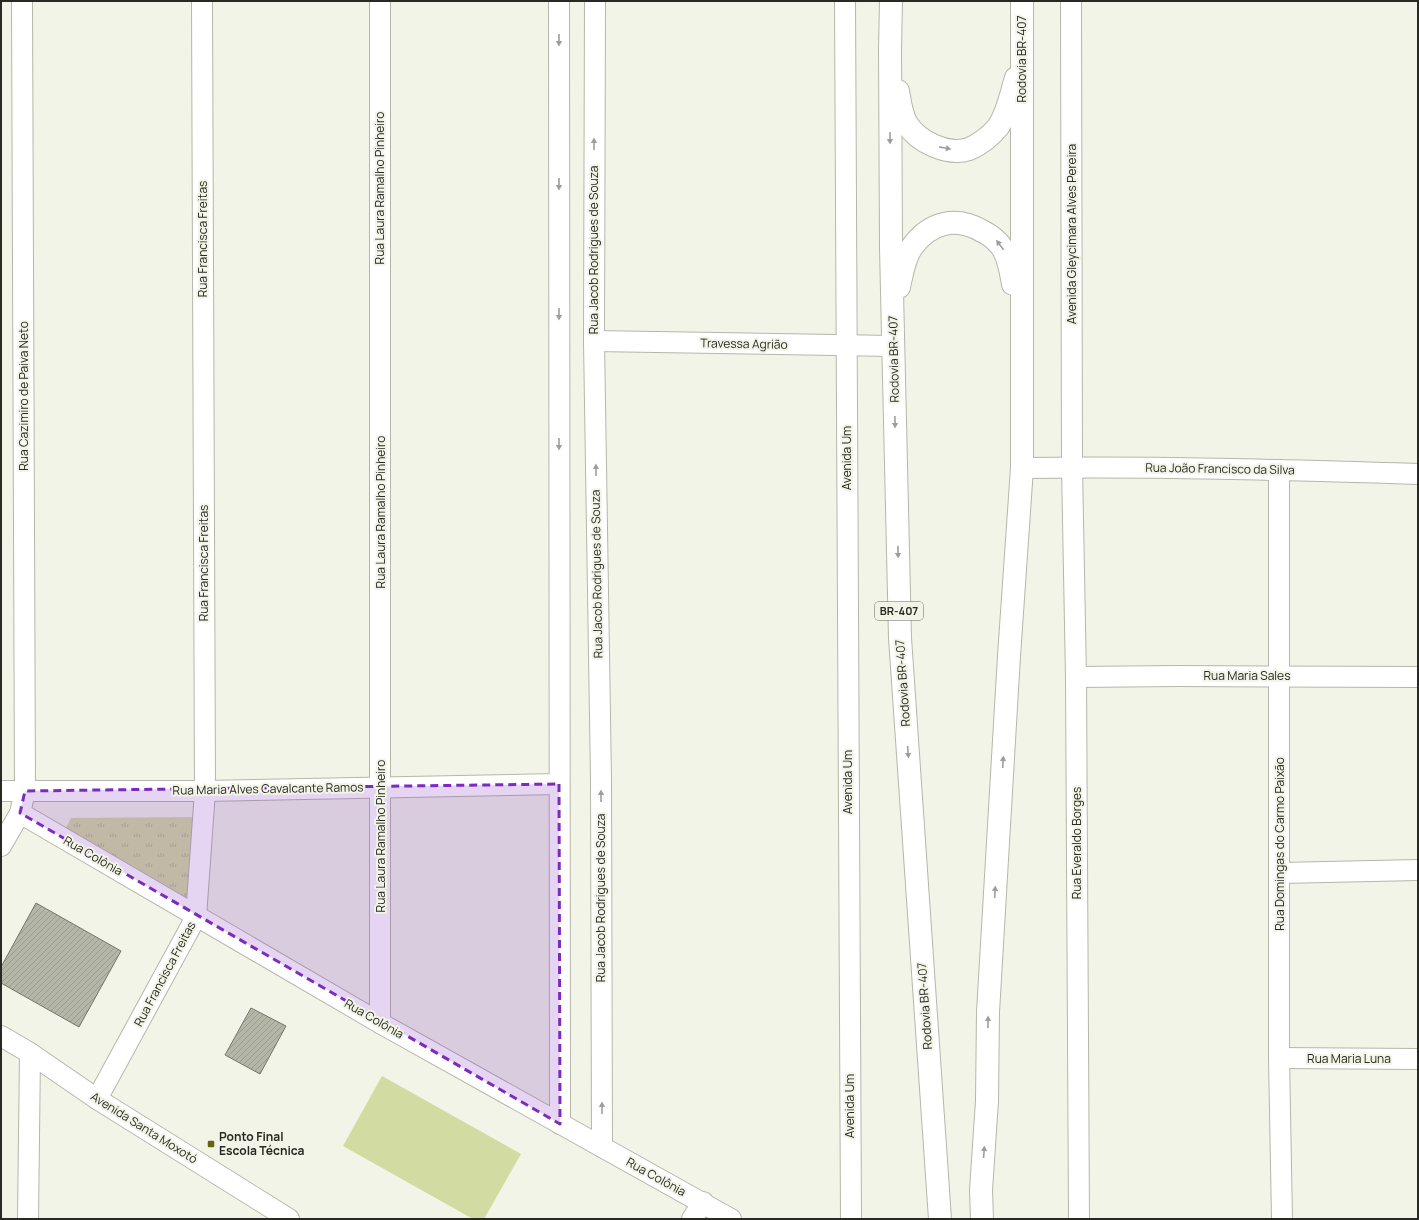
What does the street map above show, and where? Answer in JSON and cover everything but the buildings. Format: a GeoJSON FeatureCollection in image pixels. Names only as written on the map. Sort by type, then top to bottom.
{"type":"FeatureCollection","features":[{"type":"Feature","properties":{"kind":"highway","name":"Rodovia BR-407"},"geometry":{"type":"LineString","coordinates":[[891,1],[890,49],[893,346],[900,638],[940,1219]]}},
{"type":"Feature","properties":{"kind":"highway","name":"Rodovia BR-407"},"geometry":{"type":"LineString","coordinates":[[982,1219],[981,1190],[987,1101],[989,1004],[1008,664],[1022,468],[1022,1]]}},
{"type":"Feature","properties":{"kind":"highway"},"geometry":{"type":"LineString","coordinates":[[890,49],[902,111],[907,123],[914,133],[936,147],[955,150],[968,149],[975,146],[987,138],[998,126],[1003,116],[1022,57]]}},
{"type":"Feature","properties":{"kind":"highway"},"geometry":{"type":"LineString","coordinates":[[893,315],[902,271],[912,247],[935,227],[942,224],[966,223],[974,226],[996,240],[1003,249],[1008,260],[1022,322]]}},
{"type":"Feature","properties":{"kind":"highway"},"geometry":{"type":"LineString","coordinates":[[981,1190],[989,1207],[998,1219]]}},
{"type":"Feature","properties":{"kind":"street","name":"Rua Cazimiro de Paiva Neto"},"geometry":{"type":"LineString","coordinates":[[1,846],[20,813],[25,791],[22,1]]}},
{"type":"Feature","properties":{"kind":"street","name":"Rua Francisca Freitas"},"geometry":{"type":"LineString","coordinates":[[97,1099],[196,916],[205,791],[202,1]]}},
{"type":"Feature","properties":{"kind":"street","name":"Rua Laura Ramalho Pinheiro"},"geometry":{"type":"LineString","coordinates":[[380,1],[380,1023]]}},
{"type":"Feature","properties":{"kind":"street"},"geometry":{"type":"LineString","coordinates":[[559,1],[560,1124]]}},
{"type":"Feature","properties":{"kind":"street","name":"Rua Jacob Rodrigues de Souza"},"geometry":{"type":"LineString","coordinates":[[595,1],[594,341],[601,787],[602,1147]]}},
{"type":"Feature","properties":{"kind":"street","name":"Avenida Um"},"geometry":{"type":"LineString","coordinates":[[845,1],[851,1219]]}},
{"type":"Feature","properties":{"kind":"street","name":"Avenida Gleycimara Alves Pereira"},"geometry":{"type":"LineString","coordinates":[[1071,1],[1072,467]]}},
{"type":"Feature","properties":{"kind":"street","name":"Travessa Agrião"},"geometry":{"type":"LineString","coordinates":[[594,341],[893,346]]}},
{"type":"Feature","properties":{"kind":"street","name":"Rua João Francisco da Silva"},"geometry":{"type":"LineString","coordinates":[[1022,468],[1072,467],[1279,470],[1418,474]]}},
{"type":"Feature","properties":{"kind":"street","name":"Rua Everaldo Borges"},"geometry":{"type":"LineString","coordinates":[[1072,467],[1076,677],[1079,1219]]}},
{"type":"Feature","properties":{"kind":"street","name":"Rua Domingas do Carmo Paixão"},"geometry":{"type":"LineString","coordinates":[[1279,470],[1280,1058],[1282,1219]]}},
{"type":"Feature","properties":{"kind":"street","name":"Rua Maria Sales"},"geometry":{"type":"LineString","coordinates":[[1076,677],[1418,677]]}},
{"type":"Feature","properties":{"kind":"street","name":"Rua Maria Alves Cavalcante Ramos"},"geometry":{"type":"LineString","coordinates":[[1,791],[205,791],[559,784]]}},
{"type":"Feature","properties":{"kind":"street","name":"Rua Colônia"},"geometry":{"type":"LineString","coordinates":[[20,813],[380,1023],[703,1202],[730,1219]]}},
{"type":"Feature","properties":{"kind":"street"},"geometry":{"type":"LineString","coordinates":[[1280,873],[1418,870]]}},
{"type":"Feature","properties":{"kind":"street","name":"Avenida Santa Moxotó"},"geometry":{"type":"LineString","coordinates":[[1,1036],[30,1053],[97,1099],[289,1219]]}},
{"type":"Feature","properties":{"kind":"street"},"geometry":{"type":"LineString","coordinates":[[28,1219],[30,1053]]}},
{"type":"Feature","properties":{"kind":"street","name":"Rua Maria Luna"},"geometry":{"type":"LineString","coordinates":[[1280,1058],[1418,1059]]}},
{"type":"Feature","properties":{"kind":"street"},"geometry":{"type":"LineString","coordinates":[[692,1219],[703,1202]]}},
{"type":"Feature","properties":{"kind":"highlighted area"},"geometry":{"type":"Polygon","coordinates":[[[559,784],[560,1124],[20,813],[25,791],[559,784]]]}},
{"type":"Feature","properties":{"kind":"green space"},"geometry":{"type":"Polygon","coordinates":[[[196,817],[194,917],[59,841],[71,818],[196,817]]]}},
{"type":"Feature","properties":{"kind":"green space"},"geometry":{"type":"Polygon","coordinates":[[[382,1076],[521,1154],[484,1219],[473,1219],[343,1146],[382,1076]]]}},
{"type":"Feature","properties":{"kind":"place","name":"Ponto Final Escola Técnica"},"geometry":{"type":"Point","coordinates":[211,1144]}}]}
